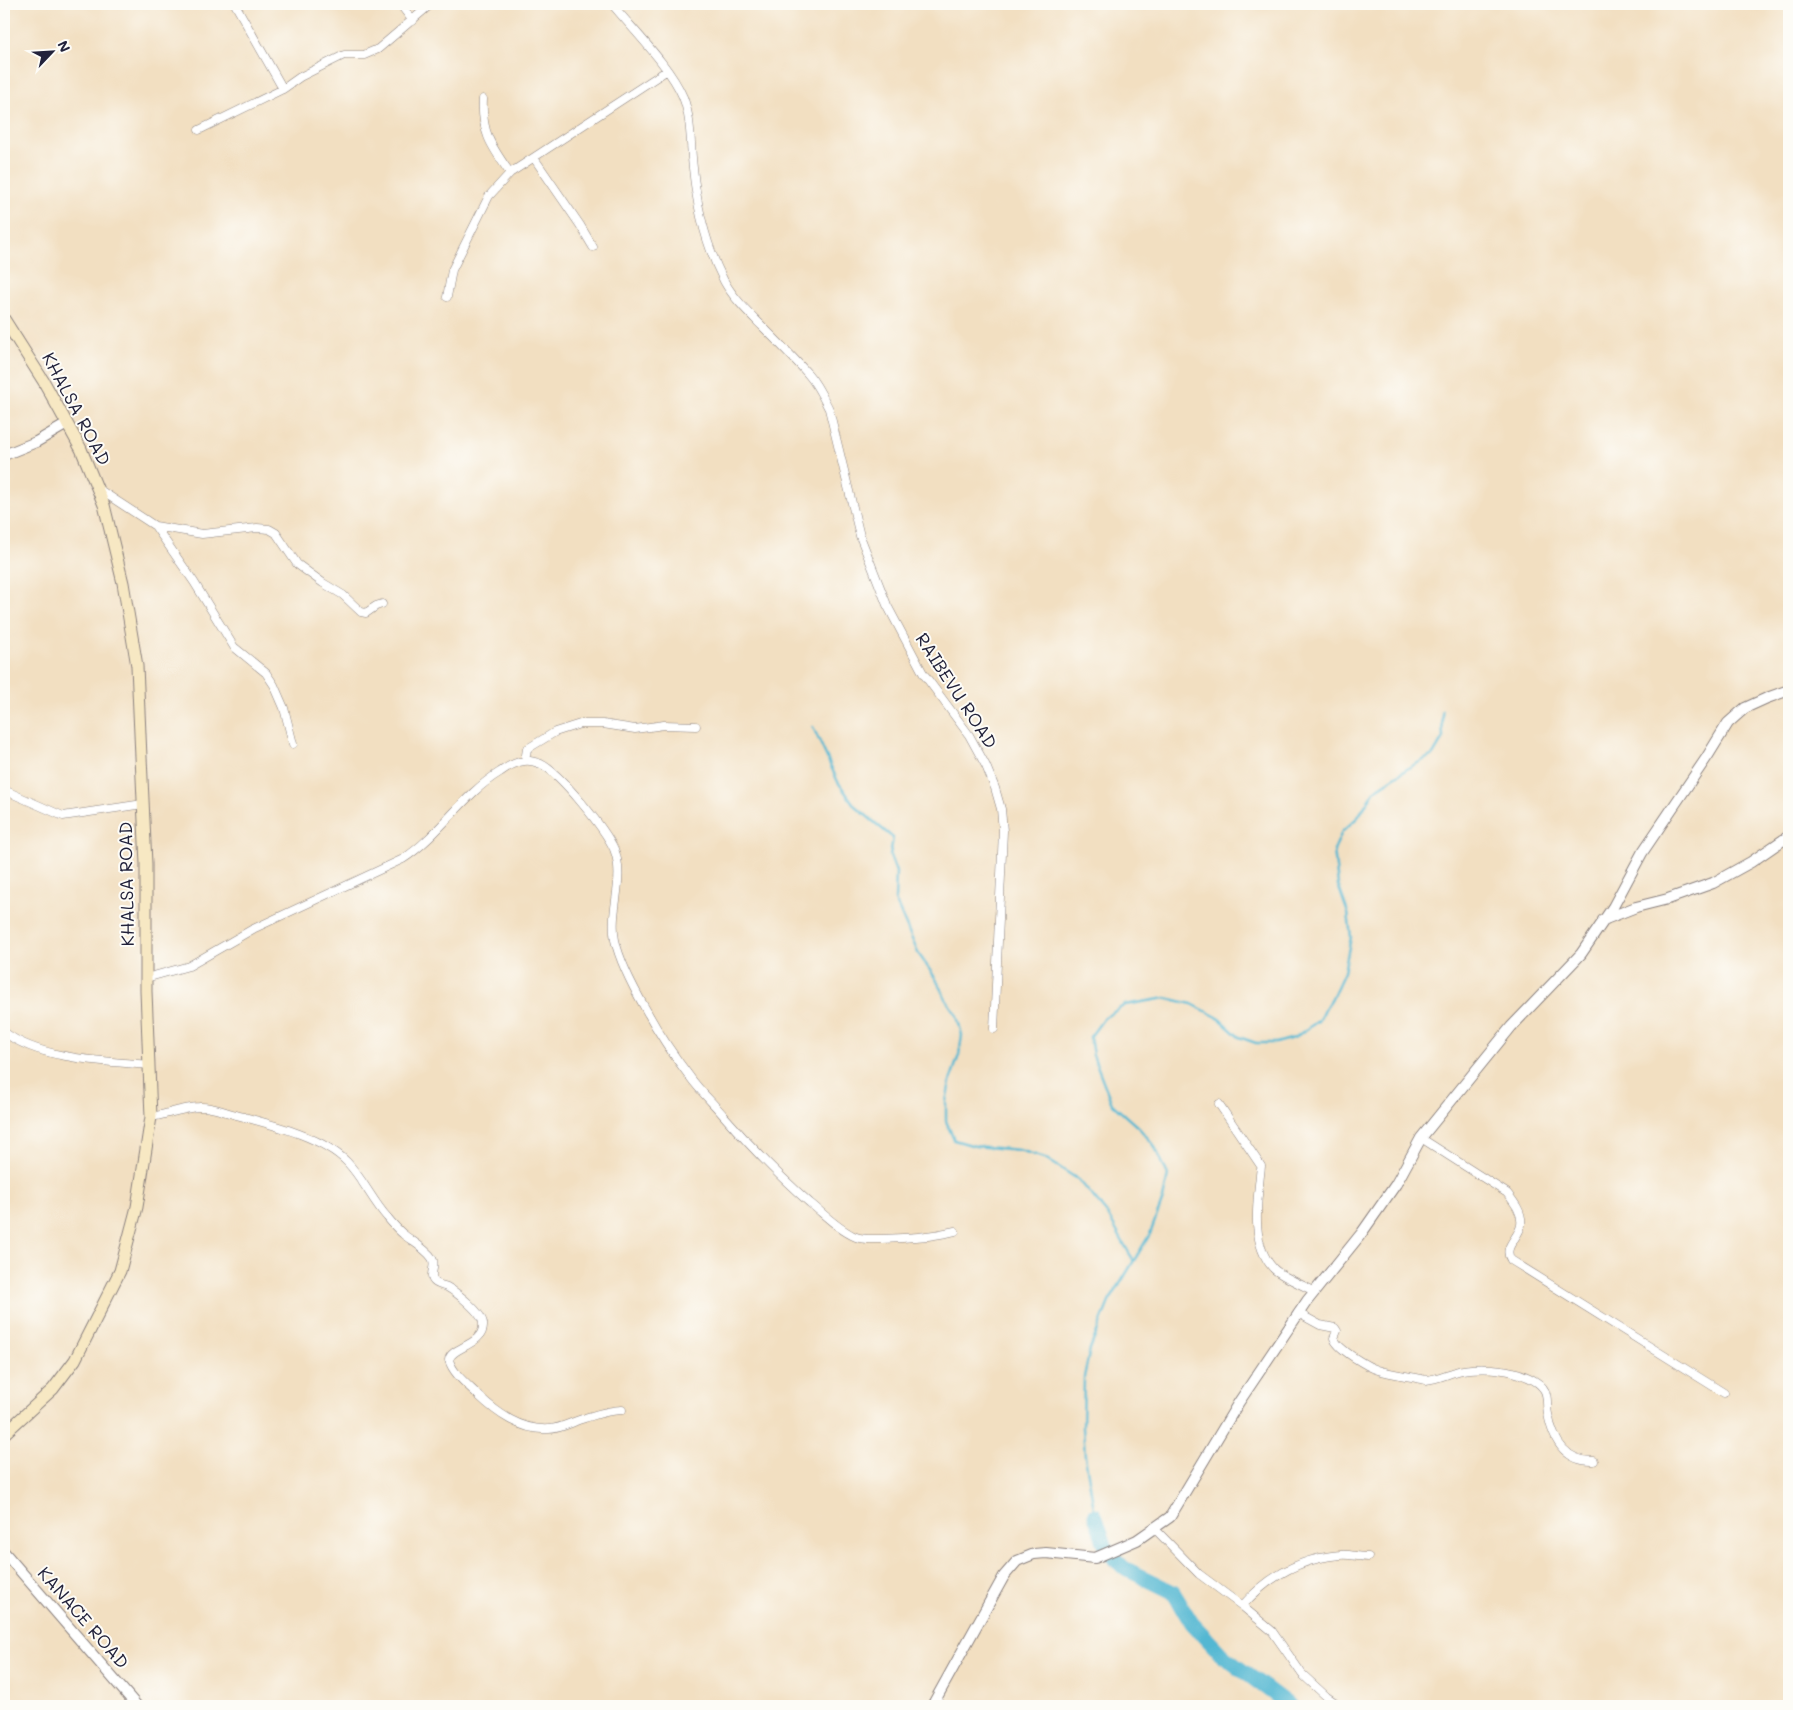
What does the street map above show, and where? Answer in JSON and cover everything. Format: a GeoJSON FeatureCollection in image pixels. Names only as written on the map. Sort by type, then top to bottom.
{"type":"FeatureCollection","features":[{"type":"Feature","properties":{"kind":"main road","name":"KHALSA ROAD"},"geometry":{"type":"LineString","coordinates":[[4,320],[44,382],[81,449],[104,505],[123,583],[137,666],[146,864],[146,978],[151,1117],[137,1207],[120,1271],[74,1360],[54,1389],[4,1434]]}},
{"type":"Feature","properties":{"kind":"street"},"geometry":{"type":"LineString","coordinates":[[235,4],[283,90]]}},
{"type":"Feature","properties":{"kind":"street"},"geometry":{"type":"LineString","coordinates":[[400,4],[413,21]]}},
{"type":"Feature","properties":{"kind":"street"},"geometry":{"type":"LineString","coordinates":[[199,130],[283,90],[300,77],[344,55],[364,55],[378,49],[398,30],[413,21],[431,4]]}},
{"type":"Feature","properties":{"kind":"street","name":"RAIBEVU ROAD"},"geometry":{"type":"LineString","coordinates":[[612,4],[648,46],[682,96],[691,130],[696,197],[699,212],[711,252],[724,281],[746,310],[808,374],[829,410],[860,536],[887,605],[923,673],[969,735],[996,788],[1001,809],[1003,831],[994,1029]]}},
{"type":"Feature","properties":{"kind":"street"},"geometry":{"type":"LineString","coordinates":[[447,297],[452,270],[489,196],[510,174],[666,71]]}},
{"type":"Feature","properties":{"kind":"street"},"geometry":{"type":"LineString","coordinates":[[483,99],[482,116],[486,133],[510,174]]}},
{"type":"Feature","properties":{"kind":"street"},"geometry":{"type":"LineString","coordinates":[[534,158],[594,247]]}},
{"type":"Feature","properties":{"kind":"street"},"geometry":{"type":"LineString","coordinates":[[4,455],[36,442],[67,424]]}},
{"type":"Feature","properties":{"kind":"street"},"geometry":{"type":"LineString","coordinates":[[97,488],[155,526],[194,582],[234,647],[266,673],[274,685],[284,708],[293,744]]}},
{"type":"Feature","properties":{"kind":"street"},"geometry":{"type":"LineString","coordinates":[[155,526],[202,534],[264,528],[276,533],[297,564],[343,595],[361,612],[366,613],[382,604]]}},
{"type":"Feature","properties":{"kind":"street"},"geometry":{"type":"LineString","coordinates":[[932,1706],[1004,1576],[1017,1561],[1034,1554],[1046,1553],[1095,1558],[1137,1540],[1170,1517],[1239,1402],[1298,1313],[1360,1234],[1396,1184],[1421,1138],[1511,1027],[1581,954],[1629,880],[1642,853],[1707,757],[1728,722],[1737,713],[1753,704],[1789,690]]}},
{"type":"Feature","properties":{"kind":"street"},"geometry":{"type":"LineString","coordinates":[[525,761],[527,749],[534,744],[555,732],[580,724],[603,724],[635,729],[664,725],[696,726]]}},
{"type":"Feature","properties":{"kind":"street"},"geometry":{"type":"LineString","coordinates":[[146,978],[189,966],[253,929],[403,859],[429,840],[479,787],[512,765],[525,761],[541,764],[552,772],[588,810],[610,841],[618,863],[613,914],[615,940],[634,990],[674,1056],[691,1079],[758,1154],[786,1182],[834,1223],[857,1238],[923,1237],[955,1231]]}},
{"type":"Feature","properties":{"kind":"street"},"geometry":{"type":"LineString","coordinates":[[4,790],[63,816],[143,804]]}},
{"type":"Feature","properties":{"kind":"street"},"geometry":{"type":"LineString","coordinates":[[1603,920],[1636,907],[1668,899],[1713,883],[1751,862],[1789,836]]}},
{"type":"Feature","properties":{"kind":"street"},"geometry":{"type":"LineString","coordinates":[[4,1032],[41,1051],[92,1060],[150,1065]]}},
{"type":"Feature","properties":{"kind":"street"},"geometry":{"type":"LineString","coordinates":[[1219,1104],[1262,1166],[1256,1205],[1260,1246],[1273,1268],[1314,1291]]}},
{"type":"Feature","properties":{"kind":"street"},"geometry":{"type":"LineString","coordinates":[[151,1117],[200,1107],[213,1108],[270,1123],[304,1136],[335,1151],[354,1171],[378,1207],[400,1232],[432,1259],[434,1266],[432,1274],[436,1283],[447,1288],[480,1314],[484,1324],[482,1333],[471,1344],[452,1354],[449,1360],[461,1378],[489,1405],[508,1419],[523,1425],[548,1429],[604,1412],[622,1410]]}},
{"type":"Feature","properties":{"kind":"street"},"geometry":{"type":"LineString","coordinates":[[1421,1138],[1507,1193],[1513,1201],[1521,1217],[1521,1225],[1508,1249],[1509,1257],[1512,1260],[1724,1393]]}},
{"type":"Feature","properties":{"kind":"street"},"geometry":{"type":"LineString","coordinates":[[1298,1313],[1320,1325],[1335,1328],[1337,1331],[1334,1340],[1337,1344],[1376,1370],[1426,1380],[1457,1371],[1496,1369],[1514,1372],[1528,1378],[1543,1386],[1546,1391],[1548,1414],[1560,1447],[1573,1457],[1584,1461],[1594,1460]]}},
{"type":"Feature","properties":{"kind":"street"},"geometry":{"type":"LineString","coordinates":[[1155,1529],[1199,1574],[1272,1631],[1302,1674],[1340,1706]]}},
{"type":"Feature","properties":{"kind":"street","name":"KANACE ROAD"},"geometry":{"type":"LineString","coordinates":[[4,1552],[136,1706]]}},
{"type":"Feature","properties":{"kind":"street"},"geometry":{"type":"LineString","coordinates":[[1242,1606],[1275,1576],[1295,1565],[1320,1558],[1341,1555],[1368,1557]]}},
{"type":"Feature","properties":{"kind":"waterway"},"geometry":{"type":"LineString","coordinates":[[1095,1515],[1085,1456],[1083,1428],[1084,1377],[1090,1349],[1109,1302],[1150,1234],[1163,1199],[1168,1175],[1154,1145],[1139,1128],[1112,1104],[1093,1055],[1090,1037],[1104,1018],[1125,1005],[1166,998],[1192,1004],[1217,1017],[1239,1037],[1256,1043],[1276,1043],[1294,1038],[1318,1021],[1332,998],[1344,972],[1351,937],[1348,913],[1338,885],[1334,850],[1342,832],[1358,817],[1375,790],[1410,767],[1433,755],[1443,738],[1442,711]]}},
{"type":"Feature","properties":{"kind":"waterway"},"geometry":{"type":"LineString","coordinates":[[813,727],[838,782],[855,806],[893,838],[890,856],[896,872],[895,900],[918,953],[936,979],[945,998],[957,1016],[962,1035],[959,1055],[946,1101],[946,1121],[954,1140],[975,1146],[1019,1150],[1045,1158],[1079,1180],[1106,1212],[1133,1260]]}},
{"type":"Feature","properties":{"kind":"waterway"},"geometry":{"type":"LineString","coordinates":[[1095,1515],[1107,1551],[1124,1568],[1173,1592],[1192,1623],[1223,1656],[1290,1706]]}}]}
